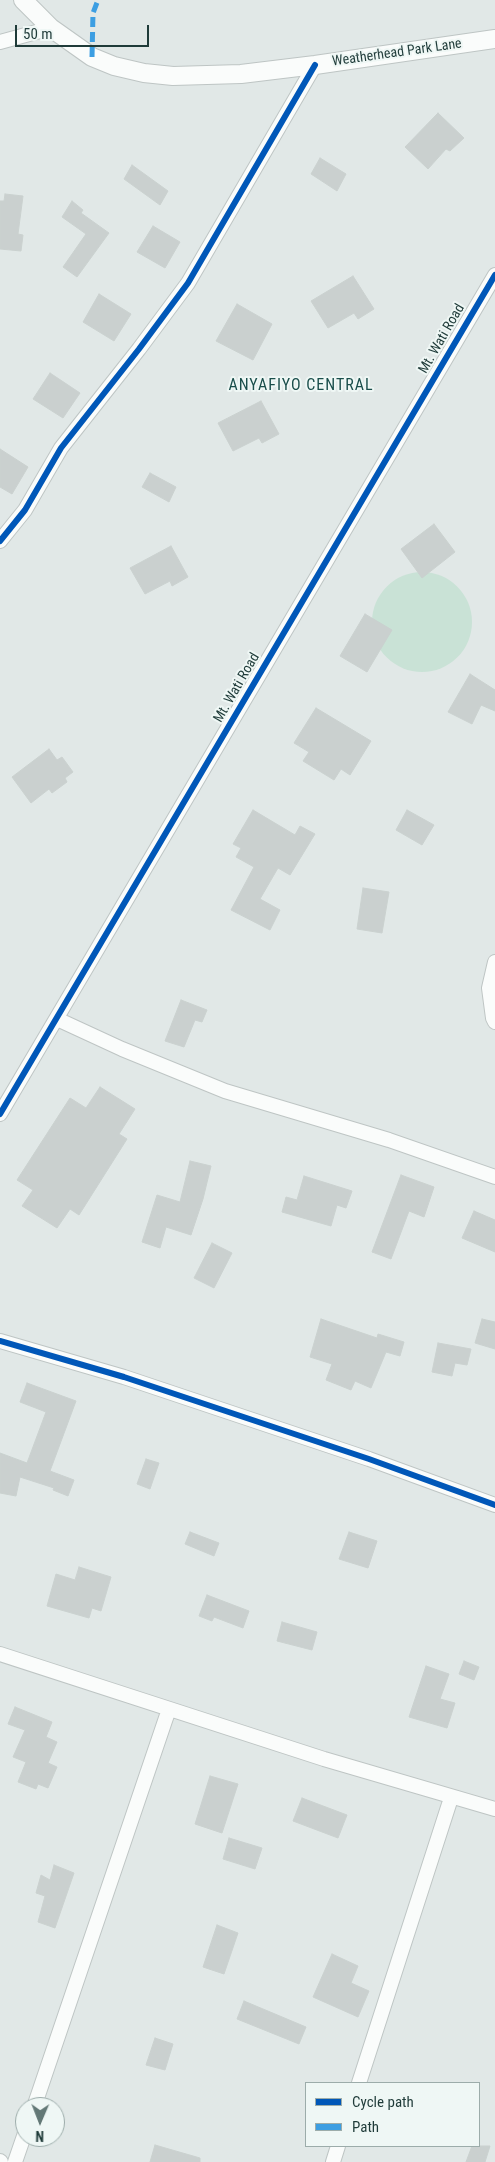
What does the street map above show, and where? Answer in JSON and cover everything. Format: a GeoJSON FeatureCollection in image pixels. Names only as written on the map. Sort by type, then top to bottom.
{"type":"FeatureCollection","features":[{"type":"Feature","properties":{"kind":"street","name":"Weatherhead Park Lane"},"geometry":{"type":"LineString","coordinates":[[23,0],[51,28],[92,57],[114,66],[144,73],[172,76],[231,74],[315,65],[495,39]]}},
{"type":"Feature","properties":{"kind":"street"},"geometry":{"type":"LineString","coordinates":[[0,42],[51,28]]}},
{"type":"Feature","properties":{"kind":"street"},"geometry":{"type":"LineString","coordinates":[[0,541],[25,510],[61,448],[188,283],[315,65]]}},
{"type":"Feature","properties":{"kind":"street","name":"Mt. Wati Road"},"geometry":{"type":"LineString","coordinates":[[0,1114],[495,275]]}},
{"type":"Feature","properties":{"kind":"street"},"geometry":{"type":"LineString","coordinates":[[495,962],[489,988],[492,1018],[495,1022]]}},
{"type":"Feature","properties":{"kind":"street"},"geometry":{"type":"LineString","coordinates":[[57,1019],[122,1049],[225,1091],[388,1140],[495,1177]]}},
{"type":"Feature","properties":{"kind":"street"},"geometry":{"type":"LineString","coordinates":[[0,1341],[133,1380],[369,1459],[495,1505]]}},
{"type":"Feature","properties":{"kind":"street"},"geometry":{"type":"LineString","coordinates":[[0,1654],[451,1798],[495,1809]]}},
{"type":"Feature","properties":{"kind":"street"},"geometry":{"type":"LineString","coordinates":[[37,2097],[169,1709]]}},
{"type":"Feature","properties":{"kind":"street"},"geometry":{"type":"LineString","coordinates":[[359,2082],[451,1798]]}},
{"type":"Feature","properties":{"kind":"street"},"geometry":{"type":"LineString","coordinates":[[15,2162],[20,2147]]}},
{"type":"Feature","properties":{"kind":"street"},"geometry":{"type":"LineString","coordinates":[[333,2162],[338,2147]]}},
{"type":"Feature","properties":{"kind":"green space"},"geometry":{"type":"Polygon","coordinates":[[[412,572],[432,572],[441,575],[458,586],[469,603],[472,612],[472,632],[469,641],[458,658],[441,669],[432,672],[412,672],[394,664],[380,650],[372,632],[372,612],[380,594],[394,580],[412,572]]]}},
{"type":"Feature","properties":{"kind":"building"},"geometry":{"type":"Polygon","coordinates":[[[438,113],[464,138],[450,151],[446,149],[428,169],[405,147],[438,113]]]}},
{"type":"Feature","properties":{"kind":"building"},"geometry":{"type":"Polygon","coordinates":[[[320,158],[346,174],[337,191],[311,174],[320,158]]]}},
{"type":"Feature","properties":{"kind":"building"},"geometry":{"type":"Polygon","coordinates":[[[132,165],[168,191],[160,205],[124,179],[132,165]]]}},
{"type":"Feature","properties":{"kind":"building"},"geometry":{"type":"Polygon","coordinates":[[[5,194],[23,196],[18,234],[23,235],[21,251],[0,249],[0,201],[4,201],[5,194]]]}},
{"type":"Feature","properties":{"kind":"building"},"geometry":{"type":"Polygon","coordinates":[[[72,201],[83,210],[81,213],[109,233],[77,277],[63,267],[86,234],[62,217],[72,201]]]}},
{"type":"Feature","properties":{"kind":"building"},"geometry":{"type":"Polygon","coordinates":[[[153,226],[180,242],[165,268],[137,252],[153,226]]]}},
{"type":"Feature","properties":{"kind":"building"},"geometry":{"type":"Polygon","coordinates":[[[353,276],[374,309],[358,319],[354,313],[328,328],[311,301],[353,276]]]}},
{"type":"Feature","properties":{"kind":"building"},"geometry":{"type":"Polygon","coordinates":[[[99,294],[131,314],[114,341],[83,322],[99,294]]]}},
{"type":"Feature","properties":{"kind":"building"},"geometry":{"type":"Polygon","coordinates":[[[237,304],[272,324],[253,360],[216,341],[237,304]]]}},
{"type":"Feature","properties":{"kind":"building"},"geometry":{"type":"Polygon","coordinates":[[[50,373],[80,393],[63,418],[33,399],[50,373]]]}},
{"type":"Feature","properties":{"kind":"building"},"geometry":{"type":"Polygon","coordinates":[[[261,401],[279,434],[262,443],[259,438],[233,451],[218,423],[261,401]]]}},
{"type":"Feature","properties":{"kind":"building"},"geometry":{"type":"Polygon","coordinates":[[[0,449],[28,467],[12,494],[0,487],[0,449]]]}},
{"type":"Feature","properties":{"kind":"building"},"geometry":{"type":"Polygon","coordinates":[[[150,473],[176,487],[169,502],[142,487],[150,473]]]}},
{"type":"Feature","properties":{"kind":"building"},"geometry":{"type":"Polygon","coordinates":[[[434,524],[455,552],[422,578],[401,549],[434,524]]]}},
{"type":"Feature","properties":{"kind":"building"},"geometry":{"type":"Polygon","coordinates":[[[171,546],[188,577],[172,586],[170,581],[145,594],[130,568],[171,546]]]}},
{"type":"Feature","properties":{"kind":"building"},"geometry":{"type":"Polygon","coordinates":[[[365,614],[392,630],[367,672],[340,656],[365,614]]]}},
{"type":"Feature","properties":{"kind":"building"},"geometry":{"type":"Polygon","coordinates":[[[470,674],[495,690],[495,711],[481,705],[472,724],[448,712],[470,674]]]}},
{"type":"Feature","properties":{"kind":"building"},"geometry":{"type":"Polygon","coordinates":[[[316,708],[371,741],[350,775],[341,769],[334,780],[303,761],[309,752],[294,743],[316,708]]]}},
{"type":"Feature","properties":{"kind":"building"},"geometry":{"type":"Polygon","coordinates":[[[49,749],[57,760],[62,757],[73,772],[65,778],[67,782],[52,793],[49,789],[31,803],[12,777],[49,749]]]}},
{"type":"Feature","properties":{"kind":"building"},"geometry":{"type":"Polygon","coordinates":[[[253,810],[295,835],[300,826],[315,834],[290,875],[278,868],[260,899],[280,910],[270,930],[231,910],[254,867],[236,857],[241,848],[233,844],[253,810]]]}},
{"type":"Feature","properties":{"kind":"building"},"geometry":{"type":"Polygon","coordinates":[[[407,810],[434,825],[422,845],[396,830],[407,810]]]}},
{"type":"Feature","properties":{"kind":"building"},"geometry":{"type":"Polygon","coordinates":[[[363,888],[389,892],[382,933],[357,929],[363,888]]]}},
{"type":"Feature","properties":{"kind":"building"},"geometry":{"type":"Polygon","coordinates":[[[181,1000],[207,1010],[202,1022],[195,1020],[184,1047],[165,1041],[181,1000]]]}},
{"type":"Feature","properties":{"kind":"building"},"geometry":{"type":"Polygon","coordinates":[[[100,1087],[135,1109],[119,1134],[127,1139],[79,1215],[70,1209],[57,1228],[22,1206],[33,1190],[17,1180],[70,1098],[86,1108],[100,1087]]]}},
{"type":"Feature","properties":{"kind":"building"},"geometry":{"type":"Polygon","coordinates":[[[190,1161],[211,1166],[203,1199],[191,1235],[166,1227],[160,1248],[142,1242],[157,1195],[180,1202],[190,1161]]]}},
{"type":"Feature","properties":{"kind":"building"},"geometry":{"type":"Polygon","coordinates":[[[401,1175],[434,1187],[424,1217],[409,1211],[391,1259],[372,1252],[401,1175]]]}},
{"type":"Feature","properties":{"kind":"building"},"geometry":{"type":"Polygon","coordinates":[[[304,1176],[352,1191],[346,1208],[337,1205],[331,1226],[282,1212],[286,1197],[297,1200],[304,1176]]]}},
{"type":"Feature","properties":{"kind":"building"},"geometry":{"type":"Polygon","coordinates":[[[474,1211],[495,1220],[495,1252],[462,1238],[474,1211]]]}},
{"type":"Feature","properties":{"kind":"building"},"geometry":{"type":"Polygon","coordinates":[[[212,1243],[232,1253],[214,1288],[194,1278],[212,1243]]]}},
{"type":"Feature","properties":{"kind":"building"},"geometry":{"type":"Polygon","coordinates":[[[321,1319],[377,1338],[378,1334],[404,1342],[400,1356],[386,1352],[371,1388],[355,1381],[351,1390],[326,1380],[332,1364],[310,1357],[321,1319]]]}},
{"type":"Feature","properties":{"kind":"building"},"geometry":{"type":"Polygon","coordinates":[[[482,1319],[495,1322],[495,1349],[475,1343],[482,1319]]]}},
{"type":"Feature","properties":{"kind":"building"},"geometry":{"type":"Polygon","coordinates":[[[438,1343],[471,1349],[467,1365],[455,1363],[452,1376],[432,1372],[438,1343]]]}},
{"type":"Feature","properties":{"kind":"building"},"geometry":{"type":"Polygon","coordinates":[[[27,1383],[76,1401],[50,1471],[74,1480],[68,1496],[53,1490],[54,1488],[20,1477],[16,1496],[0,1493],[0,1453],[27,1463],[46,1412],[20,1402],[27,1383]]]}},
{"type":"Feature","properties":{"kind":"building"},"geometry":{"type":"Polygon","coordinates":[[[146,1459],[159,1463],[150,1489],[137,1484],[146,1459]]]}},
{"type":"Feature","properties":{"kind":"building"},"geometry":{"type":"Polygon","coordinates":[[[190,1532],[219,1543],[214,1556],[185,1544],[190,1532]]]}},
{"type":"Feature","properties":{"kind":"building"},"geometry":{"type":"Polygon","coordinates":[[[349,1532],[377,1541],[368,1568],[339,1559],[349,1532]]]}},
{"type":"Feature","properties":{"kind":"building"},"geometry":{"type":"Polygon","coordinates":[[[79,1567],[111,1577],[101,1611],[92,1608],[89,1618],[47,1606],[56,1574],[75,1580],[79,1567]]]}},
{"type":"Feature","properties":{"kind":"building"},"geometry":{"type":"Polygon","coordinates":[[[207,1595],[249,1611],[243,1628],[214,1617],[212,1621],[199,1616],[207,1595]]]}},
{"type":"Feature","properties":{"kind":"building"},"geometry":{"type":"Polygon","coordinates":[[[282,1622],[317,1632],[312,1650],[277,1641],[282,1622]]]}},
{"type":"Feature","properties":{"kind":"building"},"geometry":{"type":"Polygon","coordinates":[[[464,1661],[479,1667],[474,1680],[459,1674],[464,1661]]]}},
{"type":"Feature","properties":{"kind":"building"},"geometry":{"type":"Polygon","coordinates":[[[426,1666],[449,1674],[440,1699],[455,1703],[447,1728],[409,1717],[426,1666]]]}},
{"type":"Feature","properties":{"kind":"building"},"geometry":{"type":"Polygon","coordinates":[[[15,1707],[52,1722],[46,1737],[57,1742],[48,1763],[57,1767],[48,1788],[38,1784],[36,1789],[18,1782],[26,1762],[13,1757],[25,1730],[8,1724],[15,1707]]]}},
{"type":"Feature","properties":{"kind":"building"},"geometry":{"type":"Polygon","coordinates":[[[210,1776],[238,1784],[222,1833],[195,1824],[210,1776]]]}},
{"type":"Feature","properties":{"kind":"building"},"geometry":{"type":"Polygon","coordinates":[[[302,1798],[347,1815],[338,1838],[293,1821],[302,1798]]]}},
{"type":"Feature","properties":{"kind":"building"},"geometry":{"type":"Polygon","coordinates":[[[229,1838],[262,1848],[255,1869],[223,1859],[229,1838]]]}},
{"type":"Feature","properties":{"kind":"building"},"geometry":{"type":"Polygon","coordinates":[[[54,1865],[74,1873],[55,1928],[38,1922],[45,1896],[36,1893],[41,1875],[50,1880],[54,1865]]]}},
{"type":"Feature","properties":{"kind":"building"},"geometry":{"type":"Polygon","coordinates":[[[217,1925],[238,1933],[224,1974],[203,1967],[217,1925]]]}},
{"type":"Feature","properties":{"kind":"building"},"geometry":{"type":"Polygon","coordinates":[[[332,1954],[358,1966],[351,1983],[369,1991],[358,2017],[313,1997],[332,1954]]]}},
{"type":"Feature","properties":{"kind":"building"},"geometry":{"type":"Polygon","coordinates":[[[244,2001],[306,2027],[299,2044],[237,2019],[244,2001]]]}},
{"type":"Feature","properties":{"kind":"building"},"geometry":{"type":"Polygon","coordinates":[[[155,2038],[173,2044],[165,2070],[146,2065],[155,2038]]]}},
{"type":"Feature","properties":{"kind":"building"},"geometry":{"type":"Polygon","coordinates":[[[155,2145],[200,2158],[200,2162],[150,2162],[155,2145]]]}},
{"type":"Feature","properties":{"kind":"building"},"geometry":{"type":"Polygon","coordinates":[[[490,2146],[485,2162],[466,2162],[472,2147],[490,2146]]]}},
{"type":"Feature","properties":{"kind":"marked path"},"geometry":{"type":"LineString","coordinates":[[92,57],[93,13],[98,0]]}},
{"type":"Feature","properties":{"kind":"cycle path"},"geometry":{"type":"LineString","coordinates":[[0,541],[25,510],[61,448],[188,283],[315,65]]}},
{"type":"Feature","properties":{"kind":"cycle path"},"geometry":{"type":"LineString","coordinates":[[0,1114],[495,275]]}},
{"type":"Feature","properties":{"kind":"cycle path"},"geometry":{"type":"LineString","coordinates":[[0,1341],[124,1377],[369,1459],[495,1505]]}},
{"type":"Feature","properties":{"kind":"district","name":"ANYAFIYO CENTRAL"},"geometry":{"type":"Point","coordinates":[301,386]}}]}
